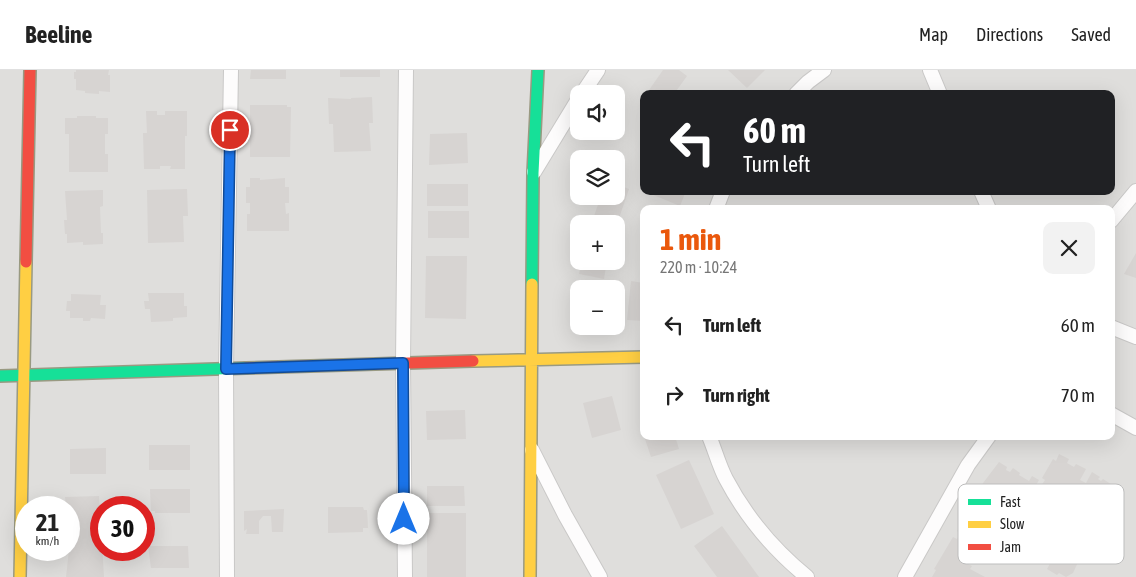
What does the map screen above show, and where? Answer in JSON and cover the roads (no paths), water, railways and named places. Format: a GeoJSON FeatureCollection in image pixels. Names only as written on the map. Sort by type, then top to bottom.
{"type":"FeatureCollection","features":[{"type":"Feature","properties":{"kind":"street"},"geometry":{"type":"LineString","coordinates":[[20,577],[30,70]]}},
{"type":"Feature","properties":{"kind":"street"},"geometry":{"type":"LineString","coordinates":[[227,577],[226,369],[231,70]]}},
{"type":"Feature","properties":{"kind":"street"},"geometry":{"type":"LineString","coordinates":[[405,577],[403,363],[406,70]]}},
{"type":"Feature","properties":{"kind":"street"},"geometry":{"type":"LineString","coordinates":[[530,577],[533,173],[538,70]]}},
{"type":"Feature","properties":{"kind":"street"},"geometry":{"type":"LineString","coordinates":[[588,85],[598,70]]}},
{"type":"Feature","properties":{"kind":"street"},"geometry":{"type":"LineString","coordinates":[[800,90],[824,70]]}},
{"type":"Feature","properties":{"kind":"street"},"geometry":{"type":"LineString","coordinates":[[930,70],[938,90]]}},
{"type":"Feature","properties":{"kind":"street"},"geometry":{"type":"LineString","coordinates":[[533,173],[570,113]]}},
{"type":"Feature","properties":{"kind":"street"},"geometry":{"type":"LineString","coordinates":[[1115,216],[1136,191]]}},
{"type":"Feature","properties":{"kind":"street"},"geometry":{"type":"LineString","coordinates":[[1115,329],[1136,337]]}},
{"type":"Feature","properties":{"kind":"street"},"geometry":{"type":"LineString","coordinates":[[0,376],[640,357]]}},
{"type":"Feature","properties":{"kind":"street"},"geometry":{"type":"LineString","coordinates":[[1115,416],[1136,428]]}},
{"type":"Feature","properties":{"kind":"street"},"geometry":{"type":"LineString","coordinates":[[711,440],[726,479],[758,529],[791,564],[807,577]]}},
{"type":"Feature","properties":{"kind":"street"},"geometry":{"type":"LineString","coordinates":[[905,577],[968,465],[986,440]]}},
{"type":"Feature","properties":{"kind":"street"},"geometry":{"type":"LineString","coordinates":[[531,447],[565,515],[600,577]]}}]}
